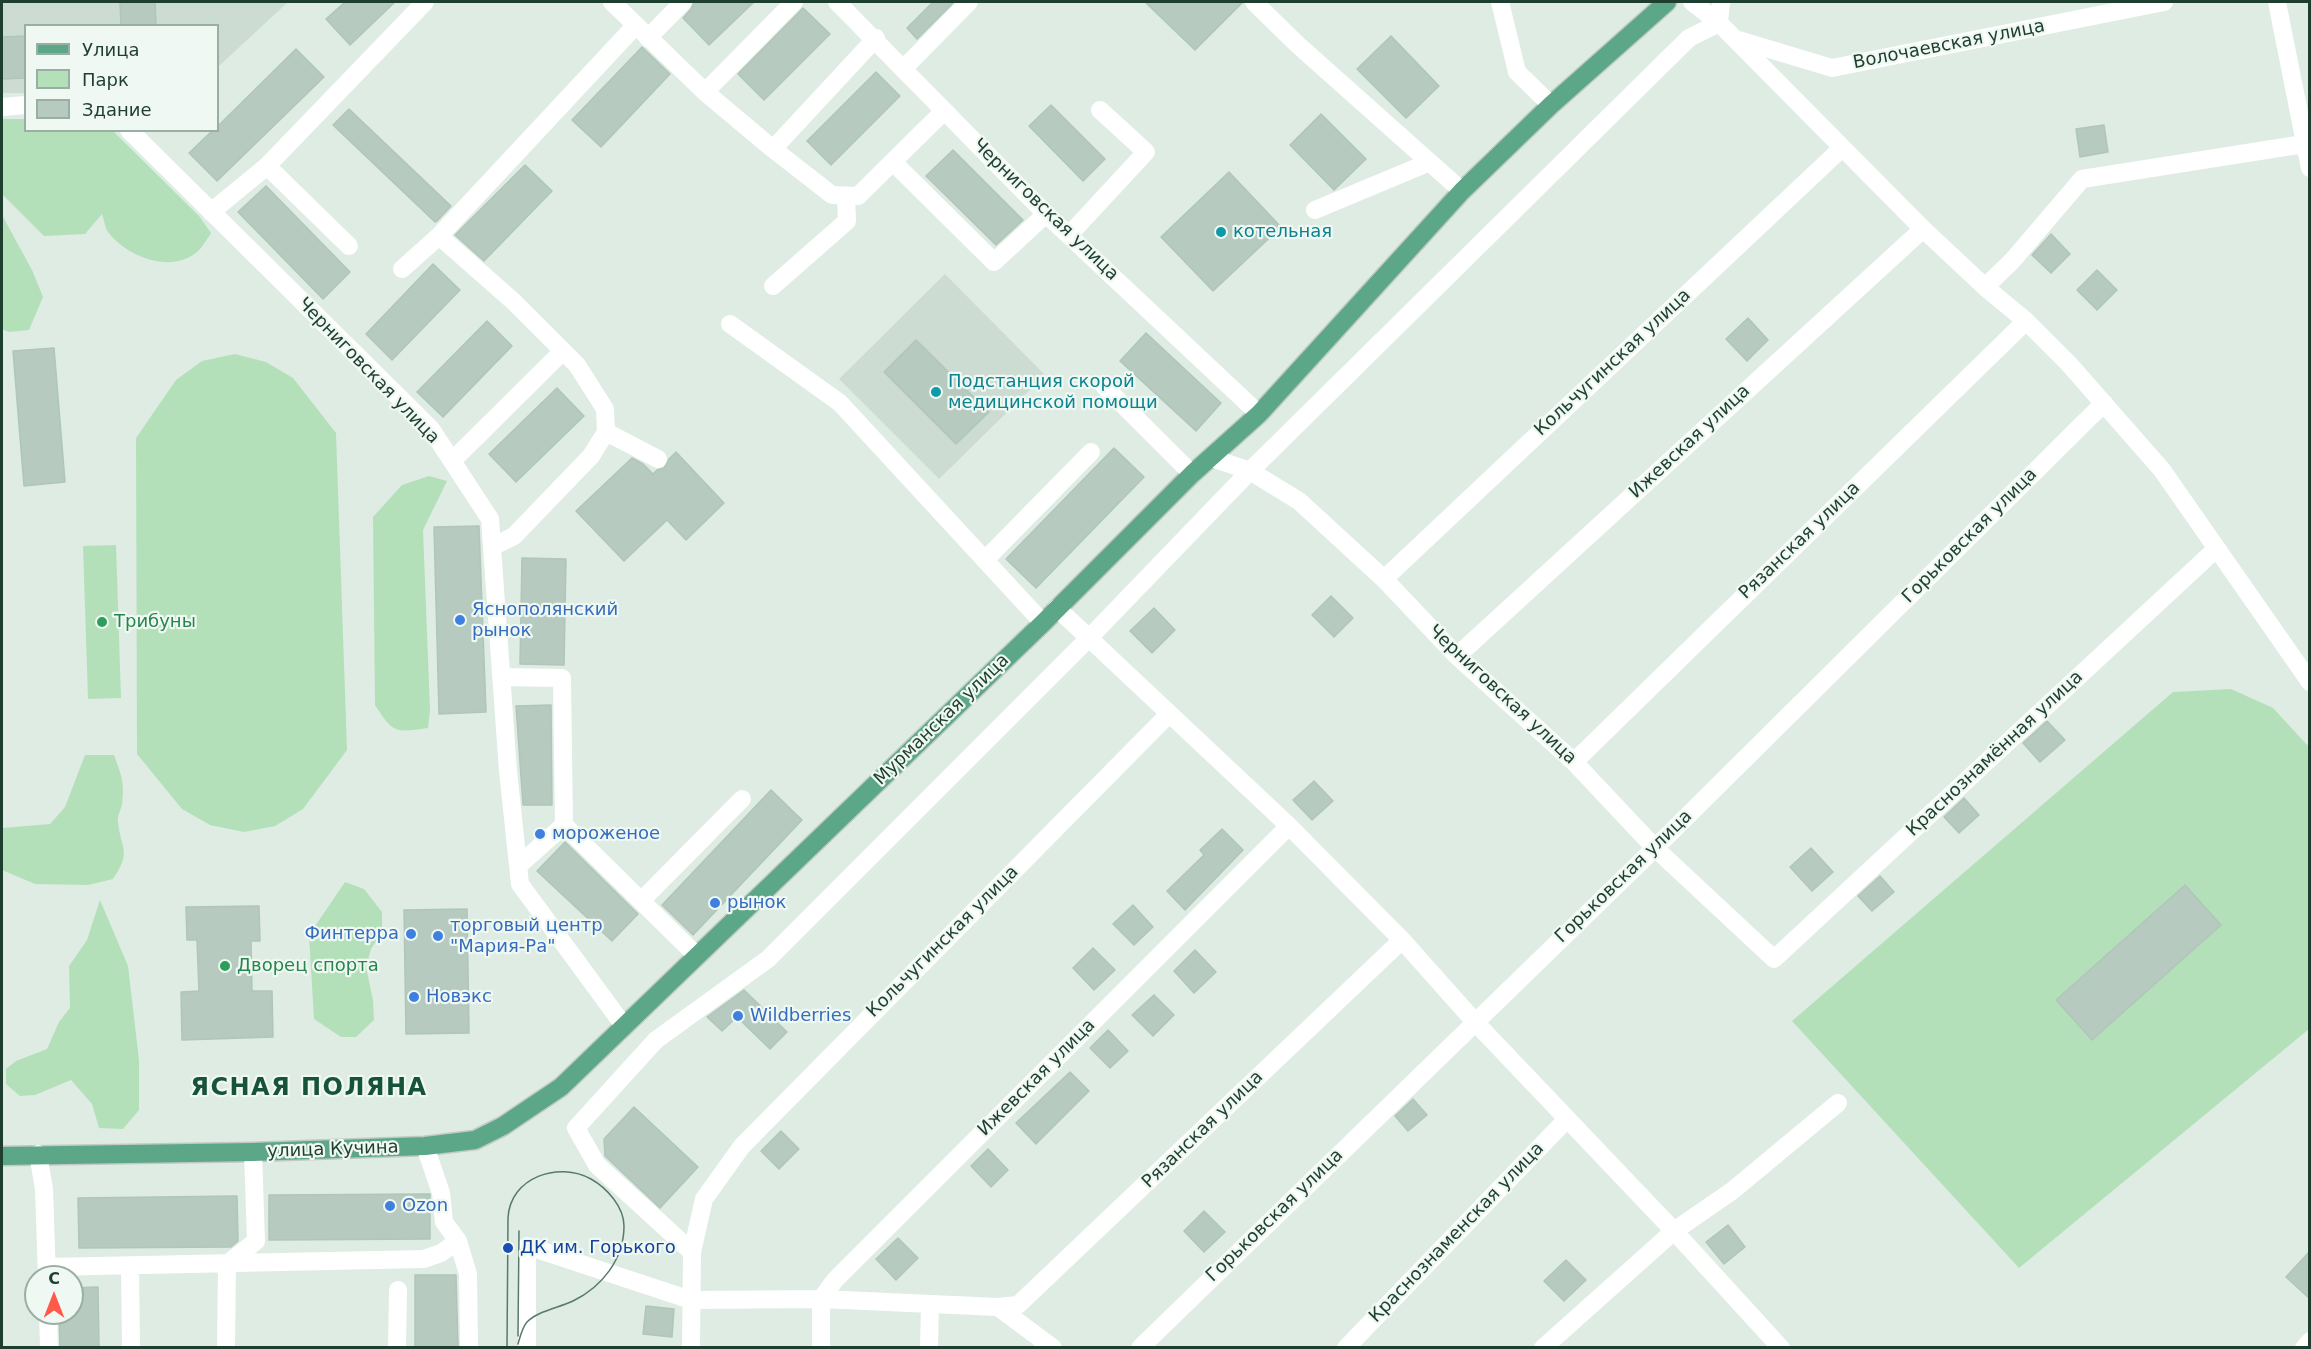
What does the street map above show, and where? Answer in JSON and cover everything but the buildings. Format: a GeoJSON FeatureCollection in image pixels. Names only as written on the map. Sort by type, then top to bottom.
{"type":"FeatureCollection","features":[{"type":"Feature","properties":{"kind":"main road","name":"Мурманская улица"},"geometry":{"type":"LineString","coordinates":[[624,1026],[1043,623],[1192,474],[1259,414],[1462,191],[1551,105],[1667,2]]}},
{"type":"Feature","properties":{"kind":"main road","name":"улица Кучина"},"geometry":{"type":"LineString","coordinates":[[2,1156],[253,1152],[425,1146],[475,1140],[503,1126],[561,1087],[624,1026]]}},
{"type":"Feature","properties":{"kind":"street"},"geometry":{"type":"LineString","coordinates":[[212,212],[267,166],[425,2]]}},
{"type":"Feature","properties":{"kind":"street"},"geometry":{"type":"LineString","coordinates":[[612,2],[705,92],[832,195],[858,196],[944,111]]}},
{"type":"Feature","properties":{"kind":"street"},"geometry":{"type":"LineString","coordinates":[[402,269],[440,236],[642,32],[683,2]]}},
{"type":"Feature","properties":{"kind":"street"},"geometry":{"type":"LineString","coordinates":[[705,92],[794,2]]}},
{"type":"Feature","properties":{"kind":"street","name":"Черниговская улица"},"geometry":{"type":"LineString","coordinates":[[837,2],[876,38],[903,69],[1046,214],[1259,414]]}},
{"type":"Feature","properties":{"kind":"street"},"geometry":{"type":"LineString","coordinates":[[903,69],[969,2]]}},
{"type":"Feature","properties":{"kind":"street"},"geometry":{"type":"LineString","coordinates":[[1254,2],[1298,45],[1462,191]]}},
{"type":"Feature","properties":{"kind":"street"},"geometry":{"type":"LineString","coordinates":[[1500,2],[1517,72],[1551,105]]}},
{"type":"Feature","properties":{"kind":"street"},"geometry":{"type":"LineString","coordinates":[[1692,2],[1736,39],[1923,229],[1985,287],[2026,321],[2069,364],[2162,470],[2310,682]]}},
{"type":"Feature","properties":{"kind":"street"},"geometry":{"type":"LineString","coordinates":[[1719,23],[1721,2]]}},
{"type":"Feature","properties":{"kind":"street","name":"Волочаевская улица"},"geometry":{"type":"LineString","coordinates":[[1736,39],[1832,68],[2164,2]]}},
{"type":"Feature","properties":{"kind":"street"},"geometry":{"type":"LineString","coordinates":[[2277,2],[2310,168]]}},
{"type":"Feature","properties":{"kind":"street"},"geometry":{"type":"LineString","coordinates":[[692,1252],[597,1165],[576,1128],[656,1040],[768,959],[1089,638],[1250,471],[1689,38],[1719,23]]}},
{"type":"Feature","properties":{"kind":"street"},"geometry":{"type":"LineString","coordinates":[[773,149],[876,38]]}},
{"type":"Feature","properties":{"kind":"street"},"geometry":{"type":"LineString","coordinates":[[2,107],[24,105]]}},
{"type":"Feature","properties":{"kind":"street"},"geometry":{"type":"LineString","coordinates":[[1069,235],[1146,152],[1100,110]]}},
{"type":"Feature","properties":{"kind":"street","name":"Черниговская улица"},"geometry":{"type":"LineString","coordinates":[[131,132],[431,429],[490,519],[501,677],[520,884],[624,1026]]}},
{"type":"Feature","properties":{"kind":"street"},"geometry":{"type":"LineString","coordinates":[[1985,287],[2012,261],[2082,179],[2304,144]]}},
{"type":"Feature","properties":{"kind":"street","name":"Кольчугинская улица"},"geometry":{"type":"LineString","coordinates":[[1384,579],[1842,148]]}},
{"type":"Feature","properties":{"kind":"street"},"geometry":{"type":"LineString","coordinates":[[893,162],[994,262],[1046,214]]}},
{"type":"Feature","properties":{"kind":"street"},"geometry":{"type":"LineString","coordinates":[[1315,210],[1430,162]]}},
{"type":"Feature","properties":{"kind":"street"},"geometry":{"type":"LineString","coordinates":[[267,166],[349,246]]}},
{"type":"Feature","properties":{"kind":"street"},"geometry":{"type":"LineString","coordinates":[[773,286],[847,221],[846,196]]}},
{"type":"Feature","properties":{"kind":"street","name":"Ижевская улица"},"geometry":{"type":"LineString","coordinates":[[1457,656],[1923,229]]}},
{"type":"Feature","properties":{"kind":"street"},"geometry":{"type":"LineString","coordinates":[[440,236],[513,301],[563,351],[576,365],[605,409],[606,432],[591,456],[514,536],[492,547]]}},
{"type":"Feature","properties":{"kind":"street","name":"Рязанская улица"},"geometry":{"type":"LineString","coordinates":[[1574,762],[2026,321]]}},
{"type":"Feature","properties":{"kind":"street"},"geometry":{"type":"LineString","coordinates":[[730,324],[840,403],[1043,623]]}},
{"type":"Feature","properties":{"kind":"street"},"geometry":{"type":"LineString","coordinates":[[452,460],[563,351]]}},
{"type":"Feature","properties":{"kind":"street"},"geometry":{"type":"LineString","coordinates":[[1104,386],[1192,474]]}},
{"type":"Feature","properties":{"kind":"street","name":"Горьковская улица"},"geometry":{"type":"LineString","coordinates":[[1140,1347],[1655,848],[2104,403]]}},
{"type":"Feature","properties":{"kind":"street"},"geometry":{"type":"LineString","coordinates":[[606,432],[658,459]]}},
{"type":"Feature","properties":{"kind":"street"},"geometry":{"type":"LineString","coordinates":[[985,560],[1091,452]]}},
{"type":"Feature","properties":{"kind":"street","name":"Черниговская улица"},"geometry":{"type":"LineString","coordinates":[[1212,458],[1250,471],[1299,501],[1384,579],[1457,656],[1574,762],[1655,848],[1774,959]]}},
{"type":"Feature","properties":{"kind":"street","name":"Краснознамённая улица"},"geometry":{"type":"LineString","coordinates":[[1774,959],[2216,549]]}},
{"type":"Feature","properties":{"kind":"street"},"geometry":{"type":"LineString","coordinates":[[1057,608],[1289,826],[1402,940],[1475,1022],[1781,1347]]}},
{"type":"Feature","properties":{"kind":"street"},"geometry":{"type":"LineString","coordinates":[[501,677],[562,678],[564,825],[697,956]]}},
{"type":"Feature","properties":{"kind":"street","name":"Кольчугинская улица"},"geometry":{"type":"LineString","coordinates":[[691,1347],[692,1252],[704,1199],[742,1146],[1169,714]]}},
{"type":"Feature","properties":{"kind":"street"},"geometry":{"type":"LineString","coordinates":[[641,901],[742,799]]}},
{"type":"Feature","properties":{"kind":"street"},"geometry":{"type":"LineString","coordinates":[[518,866],[564,825]]}},
{"type":"Feature","properties":{"kind":"street","name":"Ижевская улица"},"geometry":{"type":"LineString","coordinates":[[821,1299],[835,1280],[1289,826]]}},
{"type":"Feature","properties":{"kind":"street","name":"Рязанская улица"},"geometry":{"type":"LineString","coordinates":[[998,1307],[1018,1305],[1402,940]]}},
{"type":"Feature","properties":{"kind":"street"},"geometry":{"type":"LineString","coordinates":[[1543,1347],[1674,1231],[1732,1191],[1838,1103]]}},
{"type":"Feature","properties":{"kind":"street","name":"Краснознаменская улица"},"geometry":{"type":"LineString","coordinates":[[1346,1347],[1567,1119]]}},
{"type":"Feature","properties":{"kind":"street"},"geometry":{"type":"LineString","coordinates":[[425,1146],[441,1193],[444,1222],[458,1241],[468,1274],[469,1347]]}},
{"type":"Feature","properties":{"kind":"street"},"geometry":{"type":"LineString","coordinates":[[227,1264],[256,1241],[253,1152]]}},
{"type":"Feature","properties":{"kind":"street"},"geometry":{"type":"LineString","coordinates":[[38,1155],[44,1189],[47,1265]]}},
{"type":"Feature","properties":{"kind":"street"},"geometry":{"type":"LineString","coordinates":[[84,1269],[130,1266],[424,1259],[441,1253],[458,1241]]}},
{"type":"Feature","properties":{"kind":"street"},"geometry":{"type":"LineString","coordinates":[[526,1347],[527,1246],[691,1300],[821,1299],[998,1307],[1053,1347]]}},
{"type":"Feature","properties":{"kind":"street"},"geometry":{"type":"LineString","coordinates":[[226,1347],[227,1264]]}},
{"type":"Feature","properties":{"kind":"street"},"geometry":{"type":"LineString","coordinates":[[130,1266],[131,1347]]}},
{"type":"Feature","properties":{"kind":"street"},"geometry":{"type":"LineString","coordinates":[[397,1347],[398,1290]]}},
{"type":"Feature","properties":{"kind":"street"},"geometry":{"type":"LineString","coordinates":[[821,1299],[821,1347]]}},
{"type":"Feature","properties":{"kind":"street"},"geometry":{"type":"LineString","coordinates":[[929,1347],[930,1304]]}},
{"type":"Feature","properties":{"kind":"street"},"geometry":{"type":"LineString","coordinates":[[48,1325],[49,1347]]}},
{"type":"Feature","properties":{"kind":"street"},"geometry":{"type":"LineString","coordinates":[[2304,1347],[2310,1341]]}},
{"type":"Feature","properties":{"kind":"shaded area"},"geometry":{"type":"Polygon","coordinates":[[[2,2],[288,2],[219,66],[219,24],[24,24],[24,93],[2,93],[2,2]]]}},
{"type":"Feature","properties":{"kind":"shaded area"},"geometry":{"type":"Polygon","coordinates":[[[945,274],[1045,375],[939,479],[839,379],[945,274]]]}},
{"type":"Feature","properties":{"kind":"green space"},"geometry":{"type":"Polygon","coordinates":[[[2,119],[24,119],[24,132],[114,132],[199,216],[211,233],[199,250],[186,258],[175,262],[150,260],[126,249],[116,241],[107,230],[102,214],[85,234],[44,236],[2,194],[2,119]]]}},
{"type":"Feature","properties":{"kind":"green space"},"geometry":{"type":"Polygon","coordinates":[[[2,215],[32,270],[43,297],[29,330],[9,332],[2,329],[2,215]]]}},
{"type":"Feature","properties":{"kind":"green space"},"geometry":{"type":"Polygon","coordinates":[[[235,354],[266,362],[293,378],[336,433],[347,750],[303,809],[275,826],[244,832],[210,825],[182,809],[137,754],[136,438],[176,380],[202,361],[235,354]]]}},
{"type":"Feature","properties":{"kind":"green space"},"geometry":{"type":"Polygon","coordinates":[[[429,476],[447,481],[423,530],[430,710],[428,728],[401,730],[391,726],[375,705],[373,517],[402,485],[429,476]]]}},
{"type":"Feature","properties":{"kind":"green space","name":"Трибуны"},"geometry":{"type":"Polygon","coordinates":[[[116,545],[121,698],[88,699],[83,546],[116,545]]]}},
{"type":"Feature","properties":{"kind":"green space"},"geometry":{"type":"Polygon","coordinates":[[[2231,689],[2273,708],[2309,747],[2309,1029],[2019,1268],[1792,1021],[2173,692],[2231,689]]]}},
{"type":"Feature","properties":{"kind":"green space"},"geometry":{"type":"Polygon","coordinates":[[[85,755],[114,755],[122,779],[123,797],[118,820],[124,856],[113,879],[88,885],[35,884],[2,870],[2,828],[50,824],[65,807],[85,755]]]}},
{"type":"Feature","properties":{"kind":"green space"},"geometry":{"type":"Polygon","coordinates":[[[345,882],[364,889],[382,912],[382,932],[371,949],[366,967],[373,1000],[374,1020],[356,1037],[341,1037],[314,1019],[309,935],[345,882]]]}},
{"type":"Feature","properties":{"kind":"green space"},"geometry":{"type":"Polygon","coordinates":[[[100,900],[128,966],[139,1060],[139,1110],[123,1129],[99,1128],[92,1104],[71,1080],[35,1095],[20,1096],[6,1084],[6,1069],[16,1061],[47,1049],[59,1022],[70,1008],[69,966],[87,940],[100,900]]]}},
{"type":"Feature","properties":{"kind":"tram line"},"geometry":{"type":"LineString","coordinates":[[507,1348],[508,1218],[511,1204],[517,1192],[538,1176],[565,1172],[591,1179],[603,1187],[614,1199],[621,1212],[624,1226],[623,1238],[616,1261],[602,1280],[584,1295],[542,1312],[527,1322],[518,1344]]}},
{"type":"Feature","properties":{"kind":"tram line"},"geometry":{"type":"LineString","coordinates":[[518,1336],[519,1231]]}},
{"type":"Feature","properties":{"kind":"place","name":"котельная"},"geometry":{"type":"Point","coordinates":[1221,232]}},
{"type":"Feature","properties":{"kind":"place","name":"Подстанция скорой медицинской помощи"},"geometry":{"type":"Point","coordinates":[936,392]}},
{"type":"Feature","properties":{"kind":"place","name":"Яснополянский рынок"},"geometry":{"type":"Point","coordinates":[460,620]}},
{"type":"Feature","properties":{"kind":"place","name":"Трибуны"},"geometry":{"type":"Point","coordinates":[102,622]}},
{"type":"Feature","properties":{"kind":"place","name":"мороженое"},"geometry":{"type":"Point","coordinates":[540,834]}},
{"type":"Feature","properties":{"kind":"place","name":"рынок"},"geometry":{"type":"Point","coordinates":[715,903]}},
{"type":"Feature","properties":{"kind":"place","name":"Финтерра"},"geometry":{"type":"Point","coordinates":[411,934]}},
{"type":"Feature","properties":{"kind":"place","name":"торговый центр \"Мария-Ра\""},"geometry":{"type":"Point","coordinates":[438,936]}},
{"type":"Feature","properties":{"kind":"place","name":"Дворец спорта"},"geometry":{"type":"Point","coordinates":[225,966]}},
{"type":"Feature","properties":{"kind":"place","name":"Новэкс"},"geometry":{"type":"Point","coordinates":[414,997]}},
{"type":"Feature","properties":{"kind":"place","name":"Wildberries"},"geometry":{"type":"Point","coordinates":[738,1016]}},
{"type":"Feature","properties":{"kind":"place","name":"Ozon"},"geometry":{"type":"Point","coordinates":[390,1206]}},
{"type":"Feature","properties":{"kind":"place","name":"ДК им. Горького"},"geometry":{"type":"Point","coordinates":[508,1248]}},
{"type":"Feature","properties":{"kind":"district","name":"ЯСНАЯ ПОЛЯНА"},"geometry":{"type":"Point","coordinates":[309,1089]}}]}
